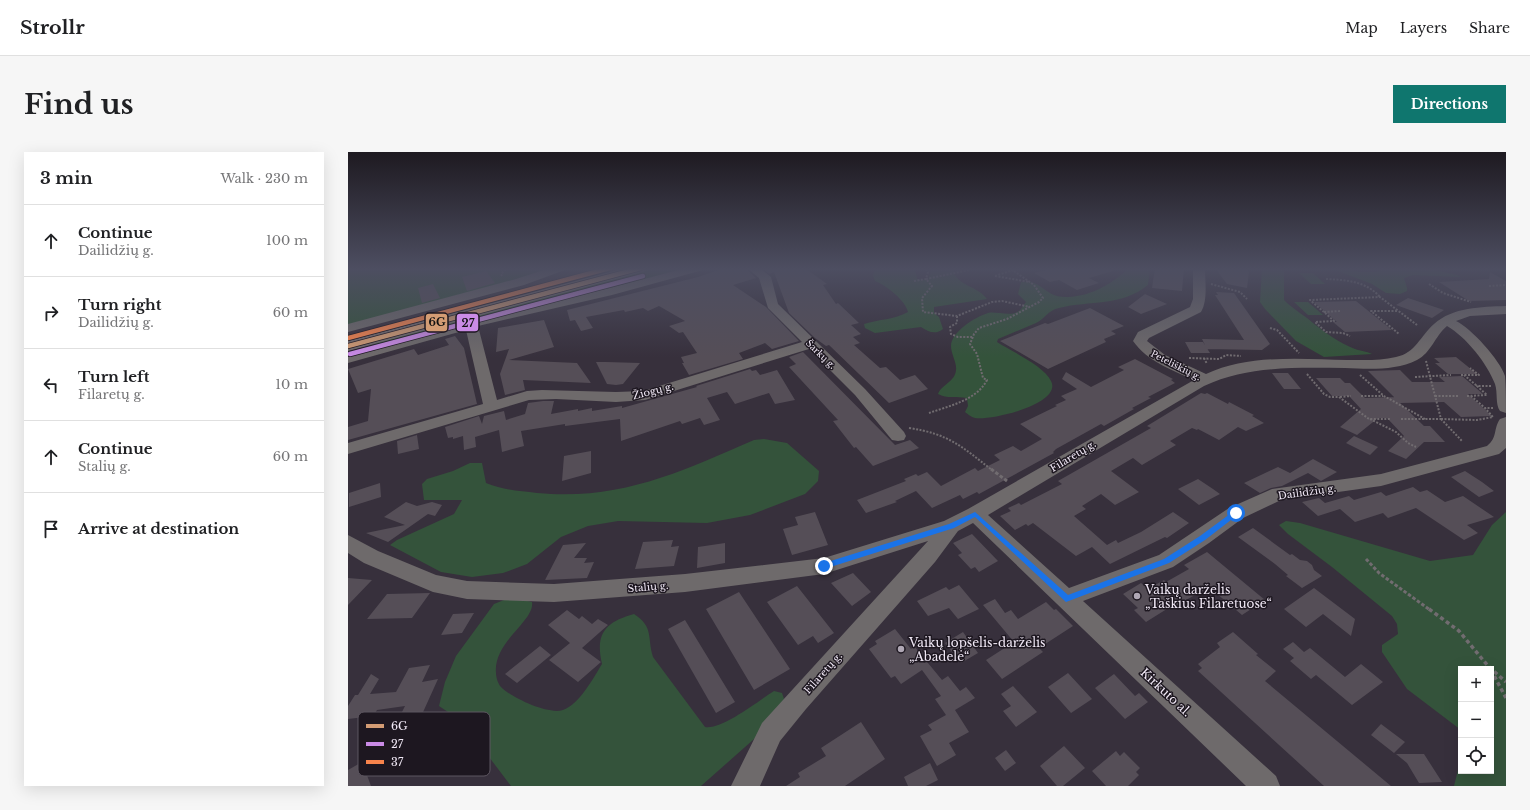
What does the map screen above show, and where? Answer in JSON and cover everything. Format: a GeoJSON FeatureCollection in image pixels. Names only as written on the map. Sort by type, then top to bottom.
{"type":"FeatureCollection","features":[{"type":"Feature","properties":{"kind":"main road"},"geometry":{"type":"LineString","coordinates":[[348,340],[509,298]]}},
{"type":"Feature","properties":{"kind":"main road"},"geometry":{"type":"LineString","coordinates":[[348,346],[530,298]]}},
{"type":"Feature","properties":{"kind":"street"},"geometry":{"type":"LineString","coordinates":[[348,328],[462,298]]}},
{"type":"Feature","properties":{"kind":"street"},"geometry":{"type":"LineString","coordinates":[[348,358],[471,324],[584,298]]}},
{"type":"Feature","properties":{"kind":"street","name":"Šarkų g."},"geometry":{"type":"LineString","coordinates":[[768,298],[769,301],[810,344],[904,432]]}},
{"type":"Feature","properties":{"kind":"street","name":"Peteliškių g."},"geometry":{"type":"LineString","coordinates":[[1199,298],[1196,309],[1140,338],[1141,344],[1159,357],[1206,372]]}},
{"type":"Feature","properties":{"kind":"street"},"geometry":{"type":"LineString","coordinates":[[1417,355],[1436,329],[1447,321],[1464,314],[1506,310]]}},
{"type":"Feature","properties":{"kind":"street"},"geometry":{"type":"LineString","coordinates":[[1447,321],[1462,330],[1494,372],[1503,388],[1506,408]]}},
{"type":"Feature","properties":{"kind":"street"},"geometry":{"type":"LineString","coordinates":[[471,324],[491,406]]}},
{"type":"Feature","properties":{"kind":"street","name":"Žiogų g."},"geometry":{"type":"LineString","coordinates":[[348,449],[527,396],[553,393],[620,397],[645,395],[810,344]]}},
{"type":"Feature","properties":{"kind":"street","name":"Filaretų g."},"geometry":{"type":"LineString","coordinates":[[745,786],[772,732],[797,701],[928,556],[951,526],[1018,489],[1206,372],[1228,371],[1299,357],[1378,364],[1403,360],[1417,355]]}},
{"type":"Feature","properties":{"kind":"street","name":"Dailidžių g."},"geometry":{"type":"LineString","coordinates":[[1066,598],[1166,561],[1202,538],[1236,513],[1262,500],[1279,494],[1331,489],[1381,480],[1493,450],[1502,442],[1506,422]]}},
{"type":"Feature","properties":{"kind":"street"},"geometry":{"type":"LineString","coordinates":[[975,514],[1066,598]]}},
{"type":"Feature","properties":{"kind":"street","name":"Stalių g."},"geometry":{"type":"LineString","coordinates":[[348,543],[371,557],[434,583],[467,590],[554,594],[685,583],[824,566],[951,526]]}},
{"type":"Feature","properties":{"kind":"street","name":"Kirkuto al."},"geometry":{"type":"LineString","coordinates":[[1066,598],[1266,786]]}},
{"type":"Feature","properties":{"kind":"path"},"geometry":{"type":"LineString","coordinates":[[922,298],[923,312],[957,316],[997,301],[1010,301],[1030,307]]}},
{"type":"Feature","properties":{"kind":"path"},"geometry":{"type":"LineString","coordinates":[[928,413],[971,397],[986,385],[987,380],[983,378],[977,354],[970,344],[972,337],[979,328],[1006,319],[1030,307],[1043,298]]}},
{"type":"Feature","properties":{"kind":"path"},"geometry":{"type":"LineString","coordinates":[[1350,336],[1343,333],[1326,332],[1315,322],[1334,321],[1310,300],[1366,298]]}},
{"type":"Feature","properties":{"kind":"path"},"geometry":{"type":"LineString","coordinates":[[1381,298],[1417,325]]}},
{"type":"Feature","properties":{"kind":"path"},"geometry":{"type":"LineString","coordinates":[[1457,298],[1473,303]]}},
{"type":"Feature","properties":{"kind":"path"},"geometry":{"type":"LineString","coordinates":[[1324,312],[1340,311]]}},
{"type":"Feature","properties":{"kind":"path"},"geometry":{"type":"LineString","coordinates":[[1398,311],[1371,312],[1399,334]]}},
{"type":"Feature","properties":{"kind":"path"},"geometry":{"type":"LineString","coordinates":[[957,316],[957,323],[950,327],[951,334],[958,337],[972,337]]}},
{"type":"Feature","properties":{"kind":"path"},"geometry":{"type":"LineString","coordinates":[[1270,328],[1277,330],[1299,357],[1324,394],[1330,397],[1351,396]]}},
{"type":"Feature","properties":{"kind":"path"},"geometry":{"type":"LineString","coordinates":[[1159,357],[1219,359],[1226,355],[1241,356]]}},
{"type":"Feature","properties":{"kind":"path"},"geometry":{"type":"LineString","coordinates":[[1417,355],[1426,359],[1441,419],[1462,440]]}},
{"type":"Feature","properties":{"kind":"path"},"geometry":{"type":"LineString","coordinates":[[1204,358],[1206,372]]}},
{"type":"Feature","properties":{"kind":"path"},"geometry":{"type":"LineString","coordinates":[[1467,396],[1486,395],[1462,375],[1479,375],[1470,368]]}},
{"type":"Feature","properties":{"kind":"path"},"geometry":{"type":"LineString","coordinates":[[1359,374],[1384,396],[1426,419]]}},
{"type":"Feature","properties":{"kind":"path"},"geometry":{"type":"LineString","coordinates":[[1414,377],[1451,375]]}},
{"type":"Feature","properties":{"kind":"path"},"geometry":{"type":"LineString","coordinates":[[1476,386],[1503,388]]}},
{"type":"Feature","properties":{"kind":"path"},"geometry":{"type":"LineString","coordinates":[[1361,396],[1384,396]]}},
{"type":"Feature","properties":{"kind":"path"},"geometry":{"type":"LineString","coordinates":[[1435,396],[1458,396]]}},
{"type":"Feature","properties":{"kind":"path"},"geometry":{"type":"LineString","coordinates":[[1401,419],[1478,420],[1493,417],[1471,396]]}},
{"type":"Feature","properties":{"kind":"path"},"geometry":{"type":"LineString","coordinates":[[1339,397],[1370,419],[1396,432],[1408,443],[1416,447]]}},
{"type":"Feature","properties":{"kind":"path"},"geometry":{"type":"LineString","coordinates":[[1485,408],[1506,408]]}},
{"type":"Feature","properties":{"kind":"path"},"geometry":{"type":"LineString","coordinates":[[1370,419],[1391,419]]}},
{"type":"Feature","properties":{"kind":"path"},"geometry":{"type":"LineString","coordinates":[[904,432],[930,431],[953,440],[1018,489]]}},
{"type":"Feature","properties":{"kind":"path"},"geometry":{"type":"LineString","coordinates":[[1366,559],[1380,573],[1459,631],[1488,666]]}},
{"type":"Feature","properties":{"kind":"path"},"geometry":{"type":"LineString","coordinates":[[1494,672],[1506,682]]}},
{"type":"Feature","properties":{"kind":"path"},"geometry":{"type":"LineString","coordinates":[[1494,676],[1506,698]]}},
{"type":"Feature","properties":{"kind":"green space"},"geometry":{"type":"Polygon","coordinates":[[[348,298],[454,298],[348,327],[348,298]]]}},
{"type":"Feature","properties":{"kind":"green space"},"geometry":{"type":"Polygon","coordinates":[[[539,298],[578,298],[348,357],[348,354],[375,346],[374,344],[402,334],[539,298]]]}},
{"type":"Feature","properties":{"kind":"green space"},"geometry":{"type":"Polygon","coordinates":[[[900,298],[986,298],[987,299],[934,307],[934,313],[939,317],[943,329],[938,332],[929,331],[921,327],[875,333],[865,328],[864,324],[897,317],[908,312],[900,298]]]}},
{"type":"Feature","properties":{"kind":"green space"},"geometry":{"type":"Polygon","coordinates":[[[1022,298],[1125,298],[1055,309],[1036,323],[998,339],[997,342],[1035,364],[1051,381],[1052,389],[1046,397],[1036,404],[1009,414],[995,417],[975,418],[965,412],[968,406],[967,398],[938,394],[955,374],[956,367],[951,346],[952,341],[959,330],[988,313],[1010,314],[1018,312],[1026,302],[1022,298]]]}},
{"type":"Feature","properties":{"kind":"green space"},"geometry":{"type":"Polygon","coordinates":[[[1260,298],[1284,298],[1284,300],[1291,307],[1338,341],[1349,347],[1372,354],[1324,357],[1296,341],[1260,302],[1260,298]]]}},
{"type":"Feature","properties":{"kind":"green space"},"geometry":{"type":"Polygon","coordinates":[[[1294,302],[1308,302],[1323,315],[1308,315],[1294,302]]]}},
{"type":"Feature","properties":{"kind":"green space"},"geometry":{"type":"Polygon","coordinates":[[[764,439],[787,443],[819,471],[818,481],[805,494],[750,515],[707,523],[618,521],[588,526],[561,537],[527,564],[503,573],[472,577],[441,572],[390,545],[397,540],[454,514],[462,500],[424,500],[422,484],[427,479],[453,471],[470,463],[482,463],[486,483],[505,489],[537,493],[596,493],[649,482],[701,463],[754,440],[764,439]]]}},
{"type":"Feature","properties":{"kind":"green space"},"geometry":{"type":"Polygon","coordinates":[[[1506,512],[1506,786],[1454,786],[1458,770],[1458,774],[1494,774],[1494,666],[1458,666],[1458,728],[1407,689],[1382,652],[1382,645],[1398,634],[1397,624],[1392,616],[1332,567],[1288,534],[1279,525],[1286,521],[1300,523],[1430,561],[1473,555],[1492,525],[1506,512]]]}},
{"type":"Feature","properties":{"kind":"green space"},"geometry":{"type":"Polygon","coordinates":[[[514,598],[532,602],[531,609],[527,617],[501,652],[497,662],[496,676],[498,682],[500,686],[513,696],[540,708],[556,711],[563,710],[575,703],[586,690],[602,664],[600,645],[601,637],[604,631],[609,625],[616,621],[634,614],[645,623],[649,633],[653,657],[705,727],[712,727],[730,720],[774,691],[782,693],[784,699],[762,732],[701,786],[511,786],[490,758],[490,712],[448,712],[439,706],[445,682],[456,656],[494,604],[514,598]]]}},
{"type":"Feature","properties":{"kind":"building"},"geometry":{"type":"Polygon","coordinates":[[[421,298],[440,298],[422,303],[421,298]]]}},
{"type":"Feature","properties":{"kind":"building"},"geometry":{"type":"Polygon","coordinates":[[[616,298],[752,298],[766,307],[799,341],[772,349],[765,343],[739,353],[743,359],[689,375],[682,363],[684,363],[681,357],[697,353],[683,332],[679,333],[669,326],[685,321],[659,306],[648,311],[643,308],[586,317],[593,328],[581,331],[575,320],[570,321],[567,310],[616,298]]]}},
{"type":"Feature","properties":{"kind":"building"},"geometry":{"type":"Polygon","coordinates":[[[783,298],[832,298],[836,304],[838,303],[859,323],[851,325],[861,334],[853,337],[860,343],[854,345],[880,368],[886,367],[900,380],[915,375],[928,389],[889,403],[829,345],[826,346],[815,338],[789,313],[783,298]]]}},
{"type":"Feature","properties":{"kind":"building"},"geometry":{"type":"Polygon","coordinates":[[[1140,298],[1153,298],[1167,304],[1141,314],[1128,307],[1140,298]]]}},
{"type":"Feature","properties":{"kind":"building"},"geometry":{"type":"Polygon","coordinates":[[[1217,298],[1237,298],[1270,344],[1262,350],[1207,349],[1202,339],[1244,340],[1217,298]]]}},
{"type":"Feature","properties":{"kind":"building"},"geometry":{"type":"Polygon","coordinates":[[[1408,298],[1444,310],[1432,318],[1396,305],[1408,298]]]}},
{"type":"Feature","properties":{"kind":"building"},"geometry":{"type":"Polygon","coordinates":[[[1464,298],[1506,298],[1506,300],[1469,301],[1464,298]]]}},
{"type":"Feature","properties":{"kind":"building"},"geometry":{"type":"Polygon","coordinates":[[[1356,301],[1392,330],[1345,332],[1333,322],[1337,322],[1314,302],[1356,301]]]}},
{"type":"Feature","properties":{"kind":"building"},"geometry":{"type":"Polygon","coordinates":[[[1090,308],[1124,326],[1111,331],[1116,334],[1104,339],[1106,342],[1048,369],[1000,341],[1045,323],[1048,324],[1090,308]]]}},
{"type":"Feature","properties":{"kind":"building"},"geometry":{"type":"Polygon","coordinates":[[[544,320],[554,347],[509,360],[577,363],[591,383],[523,380],[525,390],[505,395],[500,374],[509,349],[496,352],[498,328],[544,320]]]}},
{"type":"Feature","properties":{"kind":"building"},"geometry":{"type":"Polygon","coordinates":[[[455,336],[464,348],[477,404],[348,440],[348,427],[368,421],[371,389],[358,393],[348,369],[414,349],[418,355],[449,345],[445,339],[455,336]]]}},
{"type":"Feature","properties":{"kind":"building"},"geometry":{"type":"Polygon","coordinates":[[[1185,342],[1203,342],[1210,353],[1191,353],[1185,342]]]}},
{"type":"Feature","properties":{"kind":"building"},"geometry":{"type":"Polygon","coordinates":[[[803,352],[895,445],[910,440],[919,448],[873,466],[856,447],[854,448],[833,421],[838,420],[789,367],[796,364],[789,357],[803,352]]]}},
{"type":"Feature","properties":{"kind":"building"},"geometry":{"type":"Polygon","coordinates":[[[1456,357],[1477,374],[1448,374],[1435,363],[1440,363],[1434,358],[1456,357]]]}},
{"type":"Feature","properties":{"kind":"building"},"geometry":{"type":"Polygon","coordinates":[[[1135,359],[1173,379],[1171,380],[1175,383],[1148,397],[1151,398],[1104,426],[1101,424],[1056,449],[1053,452],[1054,453],[979,494],[977,492],[963,499],[960,495],[932,508],[916,491],[895,501],[897,502],[866,513],[857,500],[906,481],[904,479],[916,474],[918,476],[927,472],[941,486],[975,468],[978,471],[1000,460],[994,455],[1013,446],[1021,451],[1042,439],[1020,424],[1057,406],[1055,405],[1066,400],[1061,396],[1077,389],[1062,379],[1066,372],[1091,387],[1124,370],[1118,367],[1135,359]]]}},
{"type":"Feature","properties":{"kind":"building"},"geometry":{"type":"Polygon","coordinates":[[[596,362],[640,363],[623,384],[616,385],[607,384],[596,362]]]}},
{"type":"Feature","properties":{"kind":"building"},"geometry":{"type":"Polygon","coordinates":[[[750,369],[752,371],[756,370],[760,375],[777,370],[795,400],[775,404],[769,393],[735,404],[727,392],[707,398],[720,420],[704,425],[700,418],[682,424],[680,421],[621,441],[620,419],[565,426],[565,424],[521,431],[524,446],[502,452],[499,430],[475,437],[476,447],[464,450],[463,436],[453,439],[453,437],[448,438],[445,427],[479,416],[482,424],[484,416],[504,411],[506,420],[525,414],[528,403],[543,401],[554,401],[551,414],[578,409],[578,411],[592,408],[592,411],[622,406],[622,408],[697,387],[696,386],[750,369]]]}},
{"type":"Feature","properties":{"kind":"building"},"geometry":{"type":"Polygon","coordinates":[[[1400,370],[1412,382],[1445,382],[1439,377],[1462,376],[1483,394],[1468,394],[1492,416],[1461,417],[1444,402],[1400,403],[1368,371],[1400,370]]]}},
{"type":"Feature","properties":{"kind":"building"},"geometry":{"type":"Polygon","coordinates":[[[1272,373],[1288,373],[1301,389],[1284,389],[1272,373]]]}},
{"type":"Feature","properties":{"kind":"building"},"geometry":{"type":"Polygon","coordinates":[[[1316,378],[1340,378],[1345,383],[1350,383],[1365,398],[1394,397],[1424,426],[1430,426],[1445,442],[1424,442],[1406,459],[1388,451],[1404,436],[1387,418],[1378,418],[1357,435],[1340,427],[1361,409],[1349,396],[1332,396],[1316,378]]]}},
{"type":"Feature","properties":{"kind":"building"},"geometry":{"type":"Polygon","coordinates":[[[1201,393],[1207,393],[1228,404],[1229,402],[1254,415],[1252,416],[1264,423],[1246,431],[1238,427],[1219,440],[1198,429],[1192,428],[1170,441],[1176,445],[1142,465],[1133,458],[1111,471],[1139,492],[1115,505],[1101,494],[1082,506],[1086,509],[1074,516],[1107,545],[1116,540],[1118,543],[1141,532],[1173,512],[1189,523],[1167,538],[1165,537],[1110,564],[1092,547],[1076,556],[1033,523],[1028,526],[1026,524],[1015,530],[1000,516],[1011,511],[1008,508],[1019,503],[1021,505],[1062,484],[1058,481],[1151,428],[1147,426],[1201,393]]]}},
{"type":"Feature","properties":{"kind":"building"},"geometry":{"type":"Polygon","coordinates":[[[417,435],[419,449],[398,454],[397,441],[417,435]]]}},
{"type":"Feature","properties":{"kind":"building"},"geometry":{"type":"Polygon","coordinates":[[[1354,436],[1378,447],[1370,455],[1346,443],[1354,436]]]}},
{"type":"Feature","properties":{"kind":"building"},"geometry":{"type":"Polygon","coordinates":[[[591,451],[591,473],[562,481],[564,456],[591,451]]]}},
{"type":"Feature","properties":{"kind":"building"},"geometry":{"type":"Polygon","coordinates":[[[1313,459],[1337,472],[1321,481],[1308,473],[1282,486],[1271,488],[1260,493],[1244,483],[1278,467],[1290,473],[1313,459]]]}},
{"type":"Feature","properties":{"kind":"building"},"geometry":{"type":"Polygon","coordinates":[[[1465,471],[1494,491],[1479,497],[1451,477],[1465,471]]]}},
{"type":"Feature","properties":{"kind":"building"},"geometry":{"type":"Polygon","coordinates":[[[1198,479],[1220,494],[1199,505],[1178,489],[1198,479]]]}},
{"type":"Feature","properties":{"kind":"building"},"geometry":{"type":"Polygon","coordinates":[[[380,483],[381,497],[349,507],[349,493],[380,483]]]}},
{"type":"Feature","properties":{"kind":"building"},"geometry":{"type":"Polygon","coordinates":[[[1413,487],[1420,492],[1427,490],[1445,502],[1463,496],[1494,517],[1467,525],[1478,533],[1464,540],[1416,508],[1388,518],[1383,513],[1355,522],[1340,509],[1318,516],[1302,502],[1319,498],[1325,503],[1349,496],[1354,500],[1381,492],[1386,496],[1413,487]]]}},
{"type":"Feature","properties":{"kind":"building"},"geometry":{"type":"Polygon","coordinates":[[[406,502],[417,506],[432,502],[442,505],[435,516],[428,514],[388,542],[366,533],[405,525],[384,517],[406,502]]]}},
{"type":"Feature","properties":{"kind":"building"},"geometry":{"type":"Polygon","coordinates":[[[815,512],[828,545],[792,555],[783,529],[798,525],[795,517],[815,512]]]}},
{"type":"Feature","properties":{"kind":"building"},"geometry":{"type":"Polygon","coordinates":[[[1253,528],[1290,555],[1292,554],[1300,560],[1307,561],[1312,565],[1314,570],[1322,576],[1302,588],[1286,576],[1288,575],[1275,564],[1238,537],[1253,528]]]}},
{"type":"Feature","properties":{"kind":"building"},"geometry":{"type":"Polygon","coordinates":[[[972,534],[998,561],[979,572],[975,567],[971,569],[958,555],[962,553],[953,543],[972,534]]]}},
{"type":"Feature","properties":{"kind":"building"},"geometry":{"type":"Polygon","coordinates":[[[673,540],[671,547],[679,546],[674,566],[635,569],[643,542],[673,540]]]}},
{"type":"Feature","properties":{"kind":"building"},"geometry":{"type":"Polygon","coordinates":[[[586,543],[574,558],[587,558],[584,563],[594,562],[587,578],[545,580],[563,545],[586,543]]]}},
{"type":"Feature","properties":{"kind":"building"},"geometry":{"type":"Polygon","coordinates":[[[725,543],[725,563],[697,568],[698,547],[725,543]]]}},
{"type":"Feature","properties":{"kind":"building"},"geometry":{"type":"Polygon","coordinates":[[[1207,552],[1265,600],[1242,615],[1209,587],[1172,608],[1170,607],[1146,622],[1134,610],[1138,608],[1123,594],[1141,583],[1148,589],[1164,580],[1166,582],[1189,569],[1184,565],[1207,552]]]}},
{"type":"Feature","properties":{"kind":"building"},"geometry":{"type":"Polygon","coordinates":[[[853,573],[871,592],[852,606],[831,583],[853,573]]]}},
{"type":"Feature","properties":{"kind":"building"},"geometry":{"type":"Polygon","coordinates":[[[348,578],[372,580],[348,605],[348,578]]]}},
{"type":"Feature","properties":{"kind":"building"},"geometry":{"type":"Polygon","coordinates":[[[959,585],[979,609],[958,619],[949,608],[928,616],[917,601],[946,587],[949,590],[959,585]]]}},
{"type":"Feature","properties":{"kind":"building"},"geometry":{"type":"Polygon","coordinates":[[[797,586],[834,633],[818,643],[813,636],[798,645],[767,602],[797,586]]]}},
{"type":"Feature","properties":{"kind":"building"},"geometry":{"type":"Polygon","coordinates":[[[1314,588],[1355,619],[1351,636],[1323,614],[1306,627],[1284,609],[1314,588]]]}},
{"type":"Feature","properties":{"kind":"building"},"geometry":{"type":"Polygon","coordinates":[[[739,592],[790,669],[754,690],[706,609],[739,592]]]}},
{"type":"Feature","properties":{"kind":"building"},"geometry":{"type":"Polygon","coordinates":[[[430,593],[412,618],[367,619],[387,594],[430,593]]]}},
{"type":"Feature","properties":{"kind":"building"},"geometry":{"type":"Polygon","coordinates":[[[995,599],[1005,613],[1011,610],[1018,619],[1046,602],[1054,610],[1056,609],[1073,626],[1039,648],[1043,652],[1002,679],[986,660],[1014,642],[983,605],[995,599]]]}},
{"type":"Feature","properties":{"kind":"building"},"geometry":{"type":"Polygon","coordinates":[[[567,610],[579,619],[582,616],[592,624],[598,619],[608,625],[582,648],[601,662],[578,682],[549,660],[570,643],[548,625],[567,610]]]}},
{"type":"Feature","properties":{"kind":"building"},"geometry":{"type":"Polygon","coordinates":[[[474,613],[462,633],[441,635],[453,614],[474,613]]]}},
{"type":"Feature","properties":{"kind":"building"},"geometry":{"type":"Polygon","coordinates":[[[685,620],[735,702],[716,713],[668,629],[685,620]]]}},
{"type":"Feature","properties":{"kind":"building"},"geometry":{"type":"Polygon","coordinates":[[[895,629],[911,649],[914,646],[942,680],[948,676],[960,691],[966,687],[975,698],[955,710],[969,732],[949,743],[956,755],[937,766],[920,736],[932,730],[928,725],[946,715],[935,699],[941,696],[922,670],[901,684],[895,676],[891,678],[869,649],[877,644],[875,641],[895,629]]]}},
{"type":"Feature","properties":{"kind":"building"},"geometry":{"type":"Polygon","coordinates":[[[963,632],[978,653],[961,663],[945,643],[963,632]]]}},
{"type":"Feature","properties":{"kind":"building"},"geometry":{"type":"Polygon","coordinates":[[[1233,632],[1258,654],[1256,655],[1276,671],[1265,681],[1391,786],[1324,786],[1198,671],[1202,668],[1198,664],[1220,647],[1217,643],[1233,632]]]}},
{"type":"Feature","properties":{"kind":"building"},"geometry":{"type":"Polygon","coordinates":[[[1293,642],[1304,652],[1310,648],[1345,677],[1361,664],[1383,682],[1352,705],[1316,675],[1311,679],[1290,661],[1294,658],[1283,649],[1293,642]]]}},
{"type":"Feature","properties":{"kind":"building"},"geometry":{"type":"Polygon","coordinates":[[[540,646],[551,655],[517,683],[505,674],[540,646]]]}},
{"type":"Feature","properties":{"kind":"building"},"geometry":{"type":"Polygon","coordinates":[[[430,665],[422,682],[438,679],[423,712],[402,712],[405,706],[377,710],[376,712],[358,712],[358,718],[348,719],[348,706],[355,695],[358,695],[371,674],[379,679],[370,694],[396,692],[409,668],[430,665]]]}},
{"type":"Feature","properties":{"kind":"building"},"geometry":{"type":"Polygon","coordinates":[[[1068,673],[1092,699],[1071,713],[1048,687],[1068,673]]]}},
{"type":"Feature","properties":{"kind":"building"},"geometry":{"type":"Polygon","coordinates":[[[1114,674],[1135,696],[1139,693],[1148,702],[1125,719],[1095,688],[1114,674]]]}},
{"type":"Feature","properties":{"kind":"building"},"geometry":{"type":"Polygon","coordinates":[[[1013,686],[1037,712],[1016,727],[1003,711],[1011,706],[1001,694],[1013,686]]]}},
{"type":"Feature","properties":{"kind":"building"},"geometry":{"type":"Polygon","coordinates":[[[861,722],[885,759],[845,786],[786,786],[800,777],[798,773],[826,756],[821,748],[861,722]]]}},
{"type":"Feature","properties":{"kind":"building"},"geometry":{"type":"Polygon","coordinates":[[[1381,724],[1405,742],[1394,753],[1371,735],[1381,724]]]}},
{"type":"Feature","properties":{"kind":"building"},"geometry":{"type":"Polygon","coordinates":[[[1064,746],[1085,768],[1063,786],[1057,786],[1040,766],[1064,746]]]}},
{"type":"Feature","properties":{"kind":"building"},"geometry":{"type":"Polygon","coordinates":[[[1006,750],[1016,763],[1005,771],[995,758],[1006,750]]]}},
{"type":"Feature","properties":{"kind":"building"},"geometry":{"type":"Polygon","coordinates":[[[1116,751],[1120,756],[1124,752],[1140,768],[1136,772],[1139,775],[1128,786],[1106,786],[1092,771],[1116,751]]]}},
{"type":"Feature","properties":{"kind":"building"},"geometry":{"type":"Polygon","coordinates":[[[1396,754],[1424,754],[1442,782],[1419,783],[1407,763],[1396,754]]]}},
{"type":"Feature","properties":{"kind":"building"},"geometry":{"type":"Polygon","coordinates":[[[930,763],[938,780],[926,786],[908,786],[904,777],[930,763]]]}},
{"type":"Feature","properties":{"kind":"building"},"geometry":{"type":"Polygon","coordinates":[[[358,764],[358,776],[367,776],[371,786],[348,786],[348,770],[358,764]]]}},
{"type":"Feature","properties":{"kind":"transit line","name":"37"},"geometry":{"type":"LineString","coordinates":[[348,338],[499,298]]}},
{"type":"Feature","properties":{"kind":"transit line","name":"6G"},"geometry":{"type":"LineString","coordinates":[[348,346],[530,298]]}},
{"type":"Feature","properties":{"kind":"transit line","name":"27"},"geometry":{"type":"LineString","coordinates":[[350,354],[562,298]]}},
{"type":"Feature","properties":{"kind":"place","name":"Vaikų darželis „Taškius Filaretuose“"},"geometry":{"type":"Point","coordinates":[1137,596]}},
{"type":"Feature","properties":{"kind":"place","name":"Vaikų lopšelis-darželis „Abadelė“"},"geometry":{"type":"Point","coordinates":[901,649]}},
{"type":"Feature","properties":{"kind":"route"},"geometry":{"type":"LineString","coordinates":[[824,566],[951,526],[975,514],[1066,598],[1166,561],[1202,538],[1236,513]]}}]}
